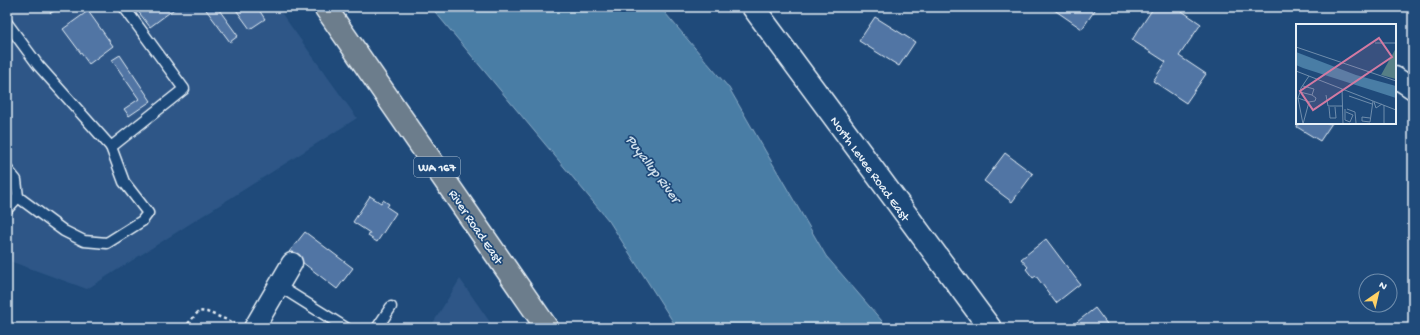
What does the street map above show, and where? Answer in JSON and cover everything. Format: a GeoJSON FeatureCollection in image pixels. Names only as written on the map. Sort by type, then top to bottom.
{"type":"FeatureCollection","features":[{"type":"Feature","properties":{"kind":"main road","name":"River Road East"},"geometry":{"type":"LineString","coordinates":[[325,7],[538,324]]}},
{"type":"Feature","properties":{"kind":"street","name":"North Levee Road East"},"geometry":{"type":"LineString","coordinates":[[753,7],[990,328]]}},
{"type":"Feature","properties":{"kind":"street"},"geometry":{"type":"LineString","coordinates":[[1396,78],[1413,89]]}},
{"type":"Feature","properties":{"kind":"street"},"geometry":{"type":"LineString","coordinates":[[248,327],[279,286],[292,263]]}},
{"type":"Feature","properties":{"kind":"lane"},"geometry":{"type":"LineString","coordinates":[[111,147],[184,89],[124,7]]}},
{"type":"Feature","properties":{"kind":"lane"},"geometry":{"type":"LineString","coordinates":[[7,23],[38,65],[111,147],[124,182],[148,214],[142,221],[107,243],[84,241],[64,231],[18,197],[16,180],[7,169]]}},
{"type":"Feature","properties":{"kind":"lane"},"geometry":{"type":"LineString","coordinates":[[7,209],[18,197]]}},
{"type":"Feature","properties":{"kind":"lane"},"geometry":{"type":"LineString","coordinates":[[279,286],[346,328]]}},
{"type":"Feature","properties":{"kind":"lane"},"geometry":{"type":"LineString","coordinates":[[377,328],[391,307]]}},
{"type":"Feature","properties":{"kind":"path"},"geometry":{"type":"LineString","coordinates":[[184,328],[198,311],[207,312],[248,327]]}},
{"type":"Feature","properties":{"kind":"shaded area"},"geometry":{"type":"Polygon","coordinates":[[[7,7],[277,7],[357,118],[87,289],[7,260],[7,7]]]}},
{"type":"Feature","properties":{"kind":"shaded area"},"geometry":{"type":"Polygon","coordinates":[[[460,279],[494,328],[430,328],[460,279]]]}},
{"type":"Feature","properties":{"kind":"water","name":"Puyallup River"},"geometry":{"type":"Polygon","coordinates":[[[431,7],[660,7],[729,88],[826,256],[888,328],[677,328],[609,221],[431,7]]]}},
{"type":"Feature","properties":{"kind":"building"},"geometry":{"type":"Polygon","coordinates":[[[47,7],[60,7],[51,13],[47,7]]]}},
{"type":"Feature","properties":{"kind":"building"},"geometry":{"type":"Polygon","coordinates":[[[142,7],[177,7],[150,27],[137,10],[142,7]]]}},
{"type":"Feature","properties":{"kind":"building"},"geometry":{"type":"Polygon","coordinates":[[[204,7],[217,7],[238,36],[230,42],[204,7]]]}},
{"type":"Feature","properties":{"kind":"building"},"geometry":{"type":"Polygon","coordinates":[[[234,7],[257,7],[265,19],[250,29],[234,7]]]}},
{"type":"Feature","properties":{"kind":"building"},"geometry":{"type":"Polygon","coordinates":[[[1050,7],[1097,7],[1082,29],[1050,7]]]}},
{"type":"Feature","properties":{"kind":"building"},"geometry":{"type":"Polygon","coordinates":[[[1154,7],[1176,7],[1201,24],[1179,56],[1206,74],[1186,103],[1153,81],[1166,62],[1132,40],[1154,7]]]}},
{"type":"Feature","properties":{"kind":"building"},"geometry":{"type":"Polygon","coordinates":[[[88,11],[113,46],[89,64],[63,29],[88,11]]]}},
{"type":"Feature","properties":{"kind":"building"},"geometry":{"type":"Polygon","coordinates":[[[875,17],[915,42],[899,66],[859,41],[875,17]]]}},
{"type":"Feature","properties":{"kind":"building"},"geometry":{"type":"Polygon","coordinates":[[[120,55],[151,101],[129,116],[124,109],[139,99],[112,60],[120,55]]]}},
{"type":"Feature","properties":{"kind":"building"},"geometry":{"type":"Polygon","coordinates":[[[1298,124],[1331,124],[1320,141],[1297,127],[1298,124]]]}},
{"type":"Feature","properties":{"kind":"building"},"geometry":{"type":"Polygon","coordinates":[[[1005,153],[1033,174],[1012,202],[984,181],[1005,153]]]}},
{"type":"Feature","properties":{"kind":"building"},"geometry":{"type":"Polygon","coordinates":[[[370,196],[381,203],[383,200],[389,204],[387,207],[396,213],[377,242],[368,236],[370,233],[353,222],[370,196]]]}},
{"type":"Feature","properties":{"kind":"building"},"geometry":{"type":"Polygon","coordinates":[[[305,232],[353,268],[337,289],[289,252],[305,232]]]}},
{"type":"Feature","properties":{"kind":"building"},"geometry":{"type":"Polygon","coordinates":[[[1046,239],[1080,284],[1056,303],[1036,276],[1033,278],[1026,269],[1028,267],[1021,259],[1046,239]]]}},
{"type":"Feature","properties":{"kind":"building"},"geometry":{"type":"Polygon","coordinates":[[[1095,308],[1110,328],[1075,328],[1073,325],[1095,308]]]}}]}
